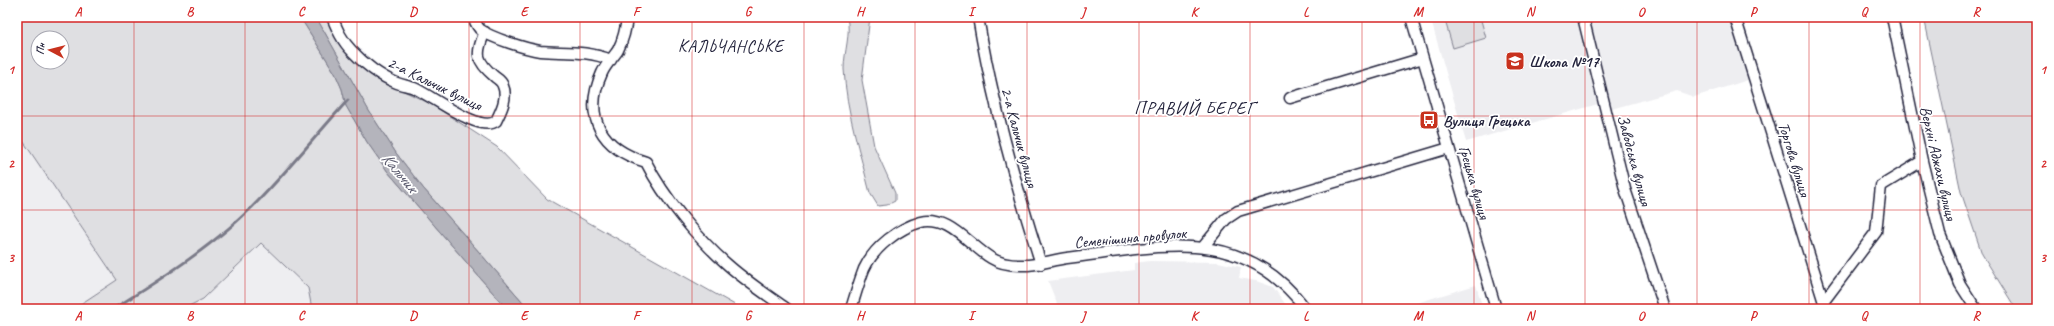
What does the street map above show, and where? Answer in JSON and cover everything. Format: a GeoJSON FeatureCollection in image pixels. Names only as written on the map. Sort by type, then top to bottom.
{"type":"FeatureCollection","features":[{"type":"Feature","properties":{"kind":"street","name":"2-а Кальчик вулиця"},"geometry":{"type":"LineString","coordinates":[[332,17],[344,42],[352,51],[380,73],[397,83],[413,88],[465,117],[490,124],[495,122],[498,118],[504,102],[505,90],[502,83],[483,68],[479,60],[480,45],[485,32]]}},
{"type":"Feature","properties":{"kind":"street"},"geometry":{"type":"LineString","coordinates":[[473,17],[478,26],[485,32],[526,48],[540,51],[591,53],[610,60]]}},
{"type":"Feature","properties":{"kind":"street"},"geometry":{"type":"LineString","coordinates":[[627,17],[621,43],[603,72],[597,89],[594,110],[597,125],[601,134],[610,143],[632,157],[646,162],[664,194],[710,249],[728,266],[787,309]]}},
{"type":"Feature","properties":{"kind":"street","name":"2-а Кальчик вулиця"},"geometry":{"type":"LineString","coordinates":[[978,17],[989,77],[1006,145],[1041,264]]}},
{"type":"Feature","properties":{"kind":"street","name":"Грецька вулиця"},"geometry":{"type":"LineString","coordinates":[[1411,17],[1496,309]]}},
{"type":"Feature","properties":{"kind":"street","name":"Заводська вулиця"},"geometry":{"type":"LineString","coordinates":[[1583,17],[1625,189],[1665,309]]}},
{"type":"Feature","properties":{"kind":"street","name":"Торгова вулиця"},"geometry":{"type":"LineString","coordinates":[[1735,17],[1825,305]]}},
{"type":"Feature","properties":{"kind":"street","name":"Верхні Аджахи вулиця"},"geometry":{"type":"LineString","coordinates":[[1892,17],[1922,161],[1940,234],[1960,284],[1976,309]]}},
{"type":"Feature","properties":{"kind":"street"},"geometry":{"type":"LineString","coordinates":[[1290,98],[1423,58]]}},
{"type":"Feature","properties":{"kind":"street","name":"Семенішина провулок"},"geometry":{"type":"LineString","coordinates":[[851,309],[865,268],[878,250],[894,236],[905,229],[929,220],[940,222],[952,227],[992,259],[1001,263],[1021,265],[1041,264],[1065,258],[1160,247],[1182,245],[1203,246],[1226,219],[1238,211],[1449,148]]}},
{"type":"Feature","properties":{"kind":"street"},"geometry":{"type":"LineString","coordinates":[[1825,305],[1876,232],[1881,186],[1922,161]]}},
{"type":"Feature","properties":{"kind":"street"},"geometry":{"type":"LineString","coordinates":[[1203,246],[1225,251],[1245,258],[1264,269],[1281,282],[1306,309]]}},
{"type":"Feature","properties":{"kind":"shaded area"},"geometry":{"type":"Polygon","coordinates":[[[17,17],[300,17],[335,73],[342,89],[346,106],[367,142],[388,172],[507,309],[312,309],[308,288],[261,243],[203,299],[183,309],[73,309],[117,280],[17,132],[17,17]]]}},
{"type":"Feature","properties":{"kind":"shaded area"},"geometry":{"type":"Polygon","coordinates":[[[316,17],[327,17],[387,83],[431,104],[497,147],[547,199],[742,309],[529,309],[423,188],[396,153],[369,111],[316,17]]]}},
{"type":"Feature","properties":{"kind":"shaded area"},"geometry":{"type":"Polygon","coordinates":[[[847,17],[870,17],[862,80],[874,146],[895,193],[895,201],[887,205],[878,206],[870,193],[850,116],[844,69],[848,37],[847,17]]]}},
{"type":"Feature","properties":{"kind":"shaded area","name":"Школа №17"},"geometry":{"type":"Polygon","coordinates":[[[1430,17],[1577,17],[1598,104],[1466,142],[1430,17]]]}},
{"type":"Feature","properties":{"kind":"shaded area"},"geometry":{"type":"Polygon","coordinates":[[[1444,17],[1480,17],[1486,38],[1453,48],[1444,17]]]}},
{"type":"Feature","properties":{"kind":"shaded area"},"geometry":{"type":"Polygon","coordinates":[[[1589,17],[1729,17],[1748,80],[1694,97],[1677,91],[1611,109],[1589,17]]]}},
{"type":"Feature","properties":{"kind":"shaded area"},"geometry":{"type":"Polygon","coordinates":[[[1924,17],[2037,17],[2037,309],[2016,309],[1982,254],[1961,192],[1924,17]]]}},
{"type":"Feature","properties":{"kind":"shaded area"},"geometry":{"type":"Polygon","coordinates":[[[17,132],[117,280],[73,309],[17,309],[17,132]]]}},
{"type":"Feature","properties":{"kind":"shaded area"},"geometry":{"type":"Polygon","coordinates":[[[261,243],[308,288],[312,309],[183,309],[203,299],[261,243]]]}},
{"type":"Feature","properties":{"kind":"shaded area"},"geometry":{"type":"Polygon","coordinates":[[[1150,261],[1218,262],[1241,267],[1239,278],[1256,281],[1273,287],[1289,309],[1059,309],[1048,281],[1134,270],[1134,263],[1150,261]]]}},
{"type":"Feature","properties":{"kind":"shaded area"},"geometry":{"type":"Polygon","coordinates":[[[1476,285],[1483,309],[1398,309],[1436,297],[1476,285]]]}},
{"type":"Feature","properties":{"kind":"water","name":"Кальчик"},"geometry":{"type":"Polygon","coordinates":[[[300,17],[316,17],[369,111],[396,153],[423,188],[529,309],[507,309],[388,172],[367,142],[346,106],[342,89],[335,73],[300,17]]]}},
{"type":"Feature","properties":{"kind":"waterway"},"geometry":{"type":"LineString","coordinates":[[113,309],[190,259],[243,215],[282,176],[348,100]]}},
{"type":"Feature","properties":{"kind":"place","name":"Школа №17"},"geometry":{"type":"Point","coordinates":[1515,61]}},
{"type":"Feature","properties":{"kind":"place","name":"Вулиця Грецька"},"geometry":{"type":"Point","coordinates":[1429,120]}},
{"type":"Feature","properties":{"kind":"district","name":"КАЛЬЧАНСЬКЕ"},"geometry":{"type":"Point","coordinates":[731,46]}},
{"type":"Feature","properties":{"kind":"district","name":"ПРАВИЙ БЕРЕГ"},"geometry":{"type":"Point","coordinates":[1195,108]}}]}
